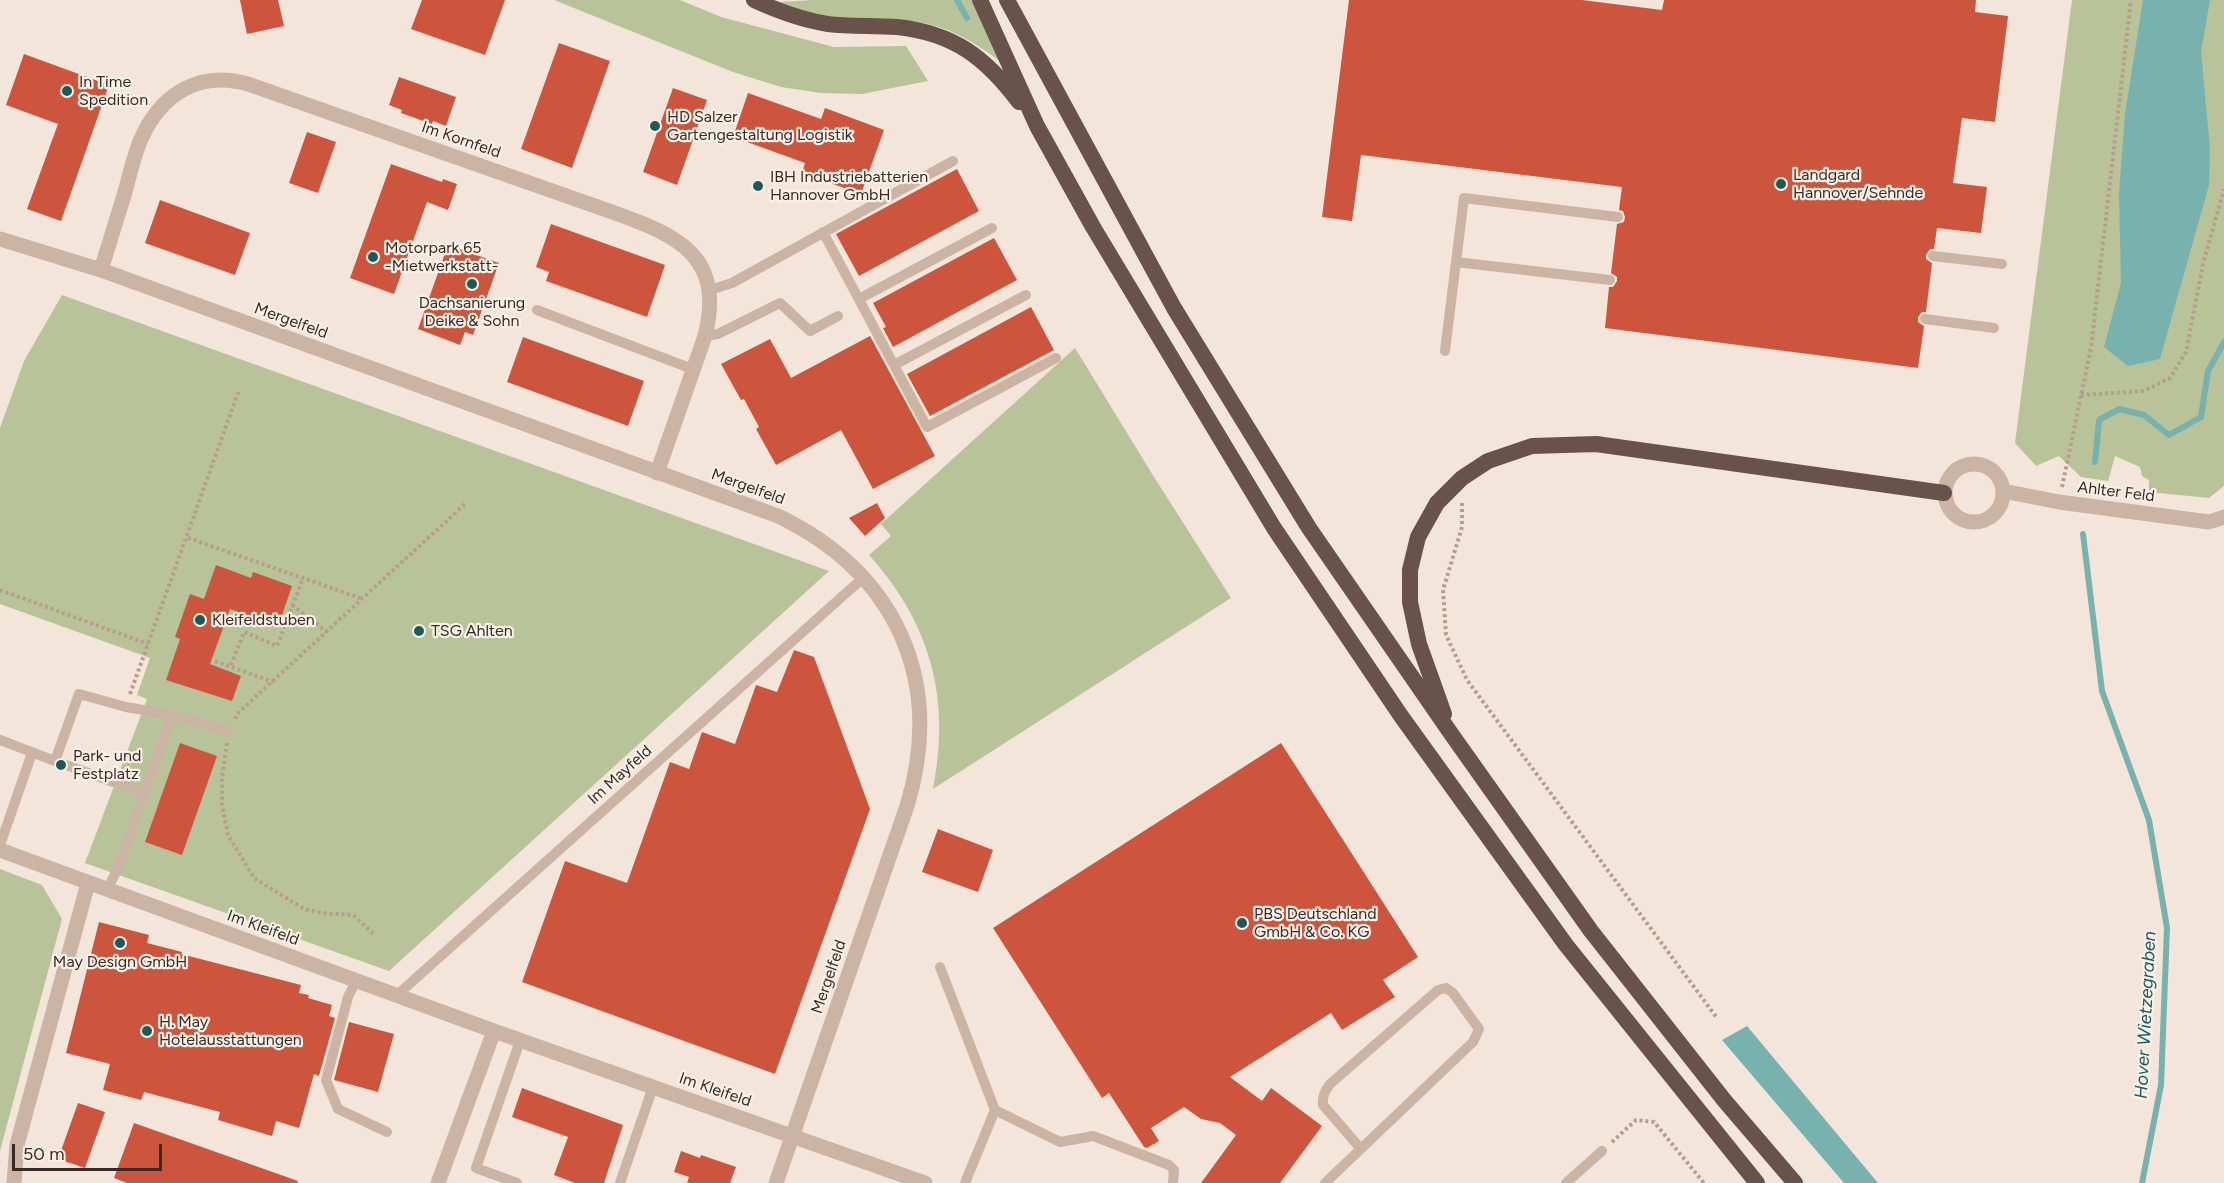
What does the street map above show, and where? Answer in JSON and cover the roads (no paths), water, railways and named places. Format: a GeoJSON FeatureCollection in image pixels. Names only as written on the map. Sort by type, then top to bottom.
{"type":"FeatureCollection","features":[{"type":"Feature","properties":{"kind":"highway"},"geometry":{"type":"LineString","coordinates":[[754,0],[776,10],[815,21],[917,30],[955,43],[973,53],[999,75],[1037,126]]}},
{"type":"Feature","properties":{"kind":"highway"},"geometry":{"type":"LineString","coordinates":[[761,0],[781,0]]}},
{"type":"Feature","properties":{"kind":"highway"},"geometry":{"type":"LineString","coordinates":[[980,0],[1037,126],[1098,236],[1274,528],[1401,716],[1566,945],[1757,1183]]}},
{"type":"Feature","properties":{"kind":"highway"},"geometry":{"type":"LineString","coordinates":[[1007,0],[1174,308],[1309,528],[1591,931],[1724,1100],[1795,1183]]}},
{"type":"Feature","properties":{"kind":"highway"},"geometry":{"type":"LineString","coordinates":[[1452,735],[1419,644],[1410,602],[1410,570],[1418,537],[1437,503],[1462,478],[1488,461],[1532,446],[1596,444],[1944,493]]}},
{"type":"Feature","properties":{"kind":"street","name":"Im Kornfeld"},"geometry":{"type":"LineString","coordinates":[[100,270],[141,138],[159,111],[179,91],[205,80],[234,80],[248,84],[654,227],[673,237],[690,251],[699,262],[710,290],[709,321],[705,336],[657,472]]}},
{"type":"Feature","properties":{"kind":"street","name":"Mergelfeld"},"geometry":{"type":"LineString","coordinates":[[0,238],[100,270],[778,516],[800,526],[825,542],[864,577],[888,610],[908,652],[919,703],[921,729],[919,755],[915,781],[907,806],[776,1183]]}},
{"type":"Feature","properties":{"kind":"street"},"geometry":{"type":"LineString","coordinates":[[1978,464],[1990,469],[1999,479],[2003,491],[1996,510],[1981,521],[1968,521],[1956,516],[1947,506],[1944,493],[1949,477],[1962,466],[1978,464]]}},
{"type":"Feature","properties":{"kind":"street","name":"Ahlter Feld"},"geometry":{"type":"LineString","coordinates":[[2003,491],[2059,502],[2209,522],[2224,517]]}},
{"type":"Feature","properties":{"kind":"street","name":"Im Kleifeld"},"geometry":{"type":"LineString","coordinates":[[0,850],[494,1032],[924,1183]]}},
{"type":"Feature","properties":{"kind":"street"},"geometry":{"type":"LineString","coordinates":[[14,1183],[17,1145],[88,883]]}},
{"type":"Feature","properties":{"kind":"street"},"geometry":{"type":"LineString","coordinates":[[438,1183],[494,1032]]}},
{"type":"Feature","properties":{"kind":"lane"},"geometry":{"type":"LineString","coordinates":[[710,290],[732,283],[953,161]]}},
{"type":"Feature","properties":{"kind":"lane"},"geometry":{"type":"LineString","coordinates":[[1445,351],[1464,198],[1618,217]]}},
{"type":"Feature","properties":{"kind":"lane"},"geometry":{"type":"LineString","coordinates":[[859,299],[992,228]]}},
{"type":"Feature","properties":{"kind":"lane"},"geometry":{"type":"LineString","coordinates":[[823,232],[927,427],[1056,358]]}},
{"type":"Feature","properties":{"kind":"lane"},"geometry":{"type":"LineString","coordinates":[[1933,256],[2002,264]]}},
{"type":"Feature","properties":{"kind":"lane"},"geometry":{"type":"LineString","coordinates":[[1456,262],[1610,280]]}},
{"type":"Feature","properties":{"kind":"lane"},"geometry":{"type":"LineString","coordinates":[[894,365],[1026,295]]}},
{"type":"Feature","properties":{"kind":"lane"},"geometry":{"type":"LineString","coordinates":[[705,336],[718,334],[780,303],[810,331],[838,316]]}},
{"type":"Feature","properties":{"kind":"lane"},"geometry":{"type":"LineString","coordinates":[[537,310],[695,369]]}},
{"type":"Feature","properties":{"kind":"lane"},"geometry":{"type":"LineString","coordinates":[[1925,319],[1994,328]]}},
{"type":"Feature","properties":{"kind":"lane","name":"Im Mayfeld"},"geometry":{"type":"LineString","coordinates":[[396,996],[864,577]]}},
{"type":"Feature","properties":{"kind":"lane"},"geometry":{"type":"LineString","coordinates":[[55,761],[80,694],[229,731]]}},
{"type":"Feature","properties":{"kind":"lane"},"geometry":{"type":"LineString","coordinates":[[107,890],[172,716]]}},
{"type":"Feature","properties":{"kind":"lane"},"geometry":{"type":"LineString","coordinates":[[0,740],[144,793]]}},
{"type":"Feature","properties":{"kind":"lane"},"geometry":{"type":"LineString","coordinates":[[0,844],[32,753]]}},
{"type":"Feature","properties":{"kind":"lane"},"geometry":{"type":"LineString","coordinates":[[940,967],[995,1110],[1060,1142],[1093,1136],[1169,1166],[1174,1170],[1173,1183]]}},
{"type":"Feature","properties":{"kind":"lane"},"geometry":{"type":"LineString","coordinates":[[356,981],[348,997],[326,1080],[338,1109],[387,1132]]}},
{"type":"Feature","properties":{"kind":"lane"},"geometry":{"type":"LineString","coordinates":[[1324,1183],[1361,1149],[1473,1042],[1478,1035],[1479,1029],[1453,993],[1446,988],[1438,990],[1330,1084],[1325,1091],[1322,1098],[1323,1105],[1361,1149]]}},
{"type":"Feature","properties":{"kind":"lane"},"geometry":{"type":"LineString","coordinates":[[518,1183],[476,1168],[520,1041]]}},
{"type":"Feature","properties":{"kind":"lane"},"geometry":{"type":"LineString","coordinates":[[620,1183],[653,1088]]}},
{"type":"Feature","properties":{"kind":"lane"},"geometry":{"type":"LineString","coordinates":[[965,1183],[995,1110]]}},
{"type":"Feature","properties":{"kind":"lane"},"geometry":{"type":"LineString","coordinates":[[1566,1183],[1602,1151]]}},
{"type":"Feature","properties":{"kind":"water"},"geometry":{"type":"Polygon","coordinates":[[[2143,0],[2210,0],[2201,52],[2210,148],[2209,185],[2160,359],[2128,366],[2104,347],[2121,283],[2119,193],[2125,114],[2143,0]]]}},
{"type":"Feature","properties":{"kind":"water"},"geometry":{"type":"Polygon","coordinates":[[[1747,1026],[1878,1183],[1844,1183],[1722,1040],[1747,1026]]]}},
{"type":"Feature","properties":{"kind":"waterway"},"geometry":{"type":"LineString","coordinates":[[957,0],[967,18]]}},
{"type":"Feature","properties":{"kind":"waterway","name":"Hover Wietzegraben"},"geometry":{"type":"LineString","coordinates":[[2095,462],[2099,420],[2119,409],[2144,415],[2169,435],[2201,417],[2208,371],[2224,342]]}},
{"type":"Feature","properties":{"kind":"waterway","name":"Hover Wietzegraben"},"geometry":{"type":"LineString","coordinates":[[2083,534],[2102,691],[2149,820],[2167,928],[2161,1085],[2142,1183]]}},
{"type":"Feature","properties":{"kind":"place","name":"In Time Spedition"},"geometry":{"type":"Point","coordinates":[67,91]}},
{"type":"Feature","properties":{"kind":"place","name":"HD Salzer Gartengestaltung Logistik"},"geometry":{"type":"Point","coordinates":[655,126]}},
{"type":"Feature","properties":{"kind":"place","name":"Landgard Hannover/Sehnde"},"geometry":{"type":"Point","coordinates":[1781,184]}},
{"type":"Feature","properties":{"kind":"place","name":"IBH Industriebatterien Hannover GmbH"},"geometry":{"type":"Point","coordinates":[758,186]}},
{"type":"Feature","properties":{"kind":"place","name":"Motorpark 65 -Mietwerkstatt-"},"geometry":{"type":"Point","coordinates":[373,257]}},
{"type":"Feature","properties":{"kind":"place","name":"Dachsanierung Deike & Sohn"},"geometry":{"type":"Point","coordinates":[472,284]}},
{"type":"Feature","properties":{"kind":"place","name":"Kleifeldstuben"},"geometry":{"type":"Point","coordinates":[200,620]}},
{"type":"Feature","properties":{"kind":"place","name":"TSG Ahlten"},"geometry":{"type":"Point","coordinates":[419,631]}},
{"type":"Feature","properties":{"kind":"place","name":"Park- und Festplatz"},"geometry":{"type":"Point","coordinates":[61,765]}},
{"type":"Feature","properties":{"kind":"place","name":"PBS Deutschland GmbH & Co. KG"},"geometry":{"type":"Point","coordinates":[1242,923]}},
{"type":"Feature","properties":{"kind":"place","name":"May Design GmbH"},"geometry":{"type":"Point","coordinates":[120,943]}},
{"type":"Feature","properties":{"kind":"place","name":"H. May Hotelausstattungen"},"geometry":{"type":"Point","coordinates":[147,1031]}}]}
